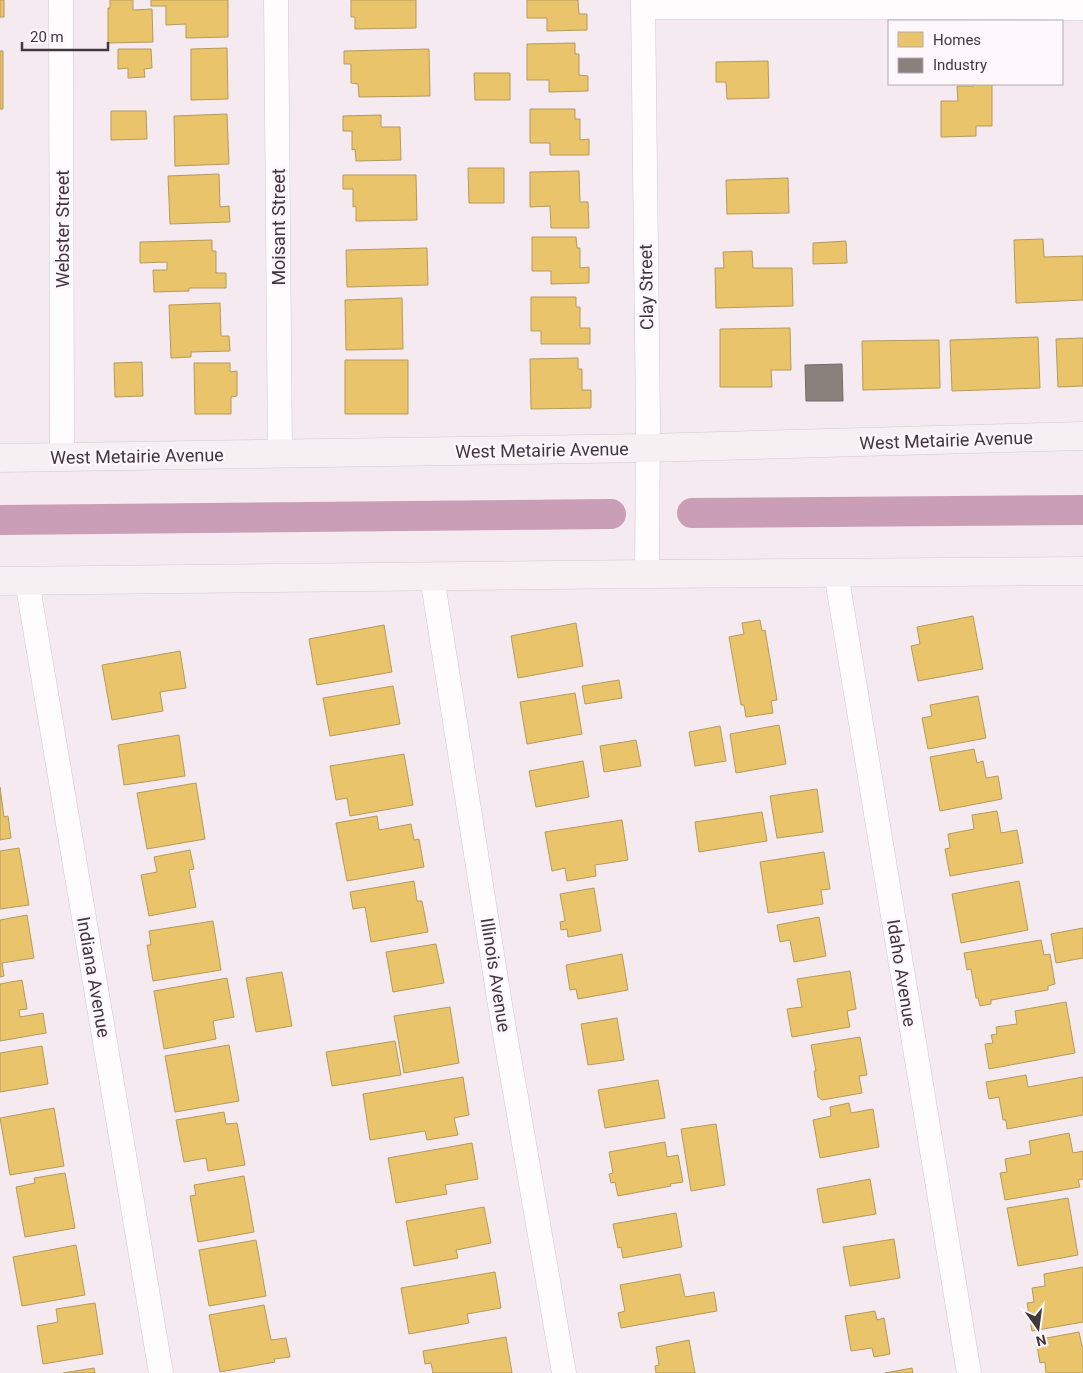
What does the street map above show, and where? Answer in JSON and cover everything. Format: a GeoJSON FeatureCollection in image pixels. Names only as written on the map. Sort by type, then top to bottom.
{"type":"FeatureCollection","features":[{"type":"Feature","properties":{"kind":"main road","name":"West Metairie Avenue"},"geometry":{"type":"LineString","coordinates":[[0,458],[648,448],[1083,436]]}},
{"type":"Feature","properties":{"kind":"main road"},"geometry":{"type":"LineString","coordinates":[[0,581],[1083,571]]}},
{"type":"Feature","properties":{"kind":"street","name":"Webster Street"},"geometry":{"type":"LineString","coordinates":[[61,0],[62,457]]}},
{"type":"Feature","properties":{"kind":"street","name":"Moisant Street"},"geometry":{"type":"LineString","coordinates":[[276,0],[280,454]]}},
{"type":"Feature","properties":{"kind":"street"},"geometry":{"type":"LineString","coordinates":[[643,3],[1083,8]]}},
{"type":"Feature","properties":{"kind":"street","name":"Clay Street"},"geometry":{"type":"LineString","coordinates":[[643,3],[648,448],[647,574]]}},
{"type":"Feature","properties":{"kind":"street","name":"Idaho Avenue"},"geometry":{"type":"LineString","coordinates":[[836,573],[969,1373]]}},
{"type":"Feature","properties":{"kind":"street","name":"Illinois Avenue"},"geometry":{"type":"LineString","coordinates":[[432,577],[501,1008],[564,1373]]}},
{"type":"Feature","properties":{"kind":"street","name":"Indiana Avenue"},"geometry":{"type":"LineString","coordinates":[[27,581],[161,1373]]}},
{"type":"Feature","properties":{"kind":"building: Homes"},"geometry":{"type":"Polygon","coordinates":[[[0,0],[4,0],[4,17],[0,17],[0,0]]]}},
{"type":"Feature","properties":{"kind":"building: Homes"},"geometry":{"type":"Polygon","coordinates":[[[110,0],[133,0],[133,10],[152,9],[153,42],[108,43],[108,8],[110,8],[110,0]]]}},
{"type":"Feature","properties":{"kind":"building: Homes"},"geometry":{"type":"Polygon","coordinates":[[[151,0],[228,0],[228,37],[186,38],[186,24],[166,25],[166,6],[151,6],[151,0]]]}},
{"type":"Feature","properties":{"kind":"building: Homes"},"geometry":{"type":"Polygon","coordinates":[[[351,0],[416,0],[416,28],[355,29],[355,17],[351,17],[351,0]]]}},
{"type":"Feature","properties":{"kind":"building: Homes"},"geometry":{"type":"Polygon","coordinates":[[[527,0],[578,0],[579,14],[587,14],[587,30],[547,31],[547,18],[527,18],[527,0]]]}},
{"type":"Feature","properties":{"kind":"building: Homes"},"geometry":{"type":"Polygon","coordinates":[[[575,43],[575,54],[579,54],[579,75],[588,76],[588,91],[549,92],[549,80],[527,80],[527,44],[575,43]]]}},
{"type":"Feature","properties":{"kind":"building: Homes"},"geometry":{"type":"Polygon","coordinates":[[[227,48],[228,99],[191,100],[191,49],[227,48]]]}},
{"type":"Feature","properties":{"kind":"building: Homes"},"geometry":{"type":"Polygon","coordinates":[[[118,49],[151,49],[152,68],[144,69],[145,77],[128,78],[128,68],[118,69],[118,49]]]}},
{"type":"Feature","properties":{"kind":"building: Homes"},"geometry":{"type":"Polygon","coordinates":[[[429,49],[430,96],[359,97],[358,84],[351,83],[351,64],[344,64],[344,51],[429,49]]]}},
{"type":"Feature","properties":{"kind":"building: Homes"},"geometry":{"type":"Polygon","coordinates":[[[0,51],[3,51],[3,109],[0,109],[0,51]]]}},
{"type":"Feature","properties":{"kind":"building: Homes"},"geometry":{"type":"Polygon","coordinates":[[[768,61],[769,98],[727,99],[726,82],[716,82],[716,62],[768,61]]]}},
{"type":"Feature","properties":{"kind":"building: Homes"},"geometry":{"type":"Polygon","coordinates":[[[474,73],[510,73],[510,100],[475,100],[474,73]]]}},
{"type":"Feature","properties":{"kind":"building: Homes"},"geometry":{"type":"Polygon","coordinates":[[[992,85],[992,126],[976,126],[976,136],[941,137],[941,101],[958,101],[957,86],[992,85]]]}},
{"type":"Feature","properties":{"kind":"building: Homes"},"geometry":{"type":"Polygon","coordinates":[[[530,109],[575,109],[575,119],[580,119],[580,140],[589,139],[589,155],[550,155],[550,143],[530,143],[530,109]]]}},
{"type":"Feature","properties":{"kind":"building: Homes"},"geometry":{"type":"Polygon","coordinates":[[[111,111],[146,111],[147,139],[111,140],[111,111]]]}},
{"type":"Feature","properties":{"kind":"building: Homes"},"geometry":{"type":"Polygon","coordinates":[[[227,114],[229,164],[175,166],[174,116],[227,114]]]}},
{"type":"Feature","properties":{"kind":"building: Homes"},"geometry":{"type":"Polygon","coordinates":[[[381,115],[381,127],[400,127],[401,160],[356,161],[355,149],[352,150],[352,131],[343,131],[343,116],[381,115]]]}},
{"type":"Feature","properties":{"kind":"building: Homes"},"geometry":{"type":"Polygon","coordinates":[[[468,168],[504,168],[504,203],[469,203],[468,168]]]}},
{"type":"Feature","properties":{"kind":"building: Homes"},"geometry":{"type":"Polygon","coordinates":[[[579,171],[580,202],[588,202],[589,228],[551,228],[550,206],[530,207],[530,172],[579,171]]]}},
{"type":"Feature","properties":{"kind":"building: Homes"},"geometry":{"type":"Polygon","coordinates":[[[219,174],[220,207],[229,206],[230,222],[170,224],[168,176],[219,174]]]}},
{"type":"Feature","properties":{"kind":"building: Homes"},"geometry":{"type":"Polygon","coordinates":[[[343,175],[416,175],[417,220],[356,221],[356,206],[353,207],[353,189],[343,189],[343,175]]]}},
{"type":"Feature","properties":{"kind":"building: Homes"},"geometry":{"type":"Polygon","coordinates":[[[788,178],[789,213],[727,214],[726,180],[788,178]]]}},
{"type":"Feature","properties":{"kind":"building: Homes"},"geometry":{"type":"Polygon","coordinates":[[[532,237],[576,237],[577,248],[580,248],[580,268],[589,267],[589,283],[551,284],[551,271],[532,271],[532,237]]]}},
{"type":"Feature","properties":{"kind":"building: Homes"},"geometry":{"type":"Polygon","coordinates":[[[1043,239],[1044,257],[1083,256],[1083,300],[1016,303],[1014,240],[1043,239]]]}},
{"type":"Feature","properties":{"kind":"building: Homes"},"geometry":{"type":"Polygon","coordinates":[[[212,240],[212,251],[216,251],[216,273],[226,273],[226,288],[189,288],[189,291],[154,292],[153,270],[167,270],[167,262],[140,263],[140,242],[212,240]]]}},
{"type":"Feature","properties":{"kind":"building: Homes"},"geometry":{"type":"Polygon","coordinates":[[[846,241],[847,263],[813,264],[813,243],[846,241]]]}},
{"type":"Feature","properties":{"kind":"building: Homes"},"geometry":{"type":"Polygon","coordinates":[[[427,248],[428,285],[347,287],[346,250],[427,248]]]}},
{"type":"Feature","properties":{"kind":"building: Homes"},"geometry":{"type":"Polygon","coordinates":[[[752,251],[753,268],[792,268],[793,306],[716,308],[715,268],[724,268],[723,252],[752,251]]]}},
{"type":"Feature","properties":{"kind":"building: Homes"},"geometry":{"type":"Polygon","coordinates":[[[531,297],[576,297],[576,307],[580,307],[580,328],[590,328],[590,344],[541,344],[541,331],[531,331],[531,297]]]}},
{"type":"Feature","properties":{"kind":"building: Homes"},"geometry":{"type":"Polygon","coordinates":[[[402,298],[403,349],[346,350],[345,300],[402,298]]]}},
{"type":"Feature","properties":{"kind":"building: Homes"},"geometry":{"type":"Polygon","coordinates":[[[220,303],[221,336],[229,336],[230,351],[191,352],[191,357],[171,358],[169,305],[220,303]]]}},
{"type":"Feature","properties":{"kind":"building: Homes"},"geometry":{"type":"Polygon","coordinates":[[[790,328],[791,370],[771,370],[772,387],[720,387],[720,329],[790,328]]]}},
{"type":"Feature","properties":{"kind":"building: Homes"},"geometry":{"type":"Polygon","coordinates":[[[1038,337],[1040,388],[952,391],[950,340],[1038,337]]]}},
{"type":"Feature","properties":{"kind":"building: Homes"},"geometry":{"type":"Polygon","coordinates":[[[1083,338],[1083,386],[1058,387],[1056,339],[1083,338]]]}},
{"type":"Feature","properties":{"kind":"building: Homes"},"geometry":{"type":"Polygon","coordinates":[[[939,340],[940,388],[863,390],[862,341],[939,340]]]}},
{"type":"Feature","properties":{"kind":"building: Homes"},"geometry":{"type":"Polygon","coordinates":[[[578,358],[578,369],[582,369],[582,390],[591,390],[591,408],[531,409],[530,359],[578,358]]]}},
{"type":"Feature","properties":{"kind":"building: Homes"},"geometry":{"type":"Polygon","coordinates":[[[345,360],[408,360],[408,414],[345,414],[345,360]]]}},
{"type":"Feature","properties":{"kind":"building: Homes"},"geometry":{"type":"Polygon","coordinates":[[[142,362],[143,396],[115,397],[114,363],[142,362]]]}},
{"type":"Feature","properties":{"kind":"building: Homes"},"geometry":{"type":"Polygon","coordinates":[[[194,363],[230,363],[230,372],[237,371],[237,396],[231,397],[231,414],[195,414],[194,363]]]}},
{"type":"Feature","properties":{"kind":"building: Homes"},"geometry":{"type":"Polygon","coordinates":[[[973,616],[983,669],[918,681],[911,646],[920,644],[917,627],[973,616]]]}},
{"type":"Feature","properties":{"kind":"building: Homes"},"geometry":{"type":"Polygon","coordinates":[[[760,620],[762,631],[765,630],[777,700],[771,701],[773,713],[746,717],[744,705],[741,705],[729,637],[744,634],[742,623],[760,620]]]}},
{"type":"Feature","properties":{"kind":"building: Homes"},"geometry":{"type":"Polygon","coordinates":[[[576,623],[583,666],[518,678],[511,636],[576,623]]]}},
{"type":"Feature","properties":{"kind":"building: Homes"},"geometry":{"type":"Polygon","coordinates":[[[384,625],[392,672],[317,685],[309,639],[384,625]]]}},
{"type":"Feature","properties":{"kind":"building: Homes"},"geometry":{"type":"Polygon","coordinates":[[[180,651],[186,688],[160,692],[163,711],[112,720],[102,665],[180,651]]]}},
{"type":"Feature","properties":{"kind":"building: Homes"},"geometry":{"type":"Polygon","coordinates":[[[619,680],[622,698],[585,704],[582,686],[619,680]]]}},
{"type":"Feature","properties":{"kind":"building: Homes"},"geometry":{"type":"Polygon","coordinates":[[[393,686],[400,724],[330,736],[323,698],[393,686]]]}},
{"type":"Feature","properties":{"kind":"building: Homes"},"geometry":{"type":"Polygon","coordinates":[[[575,693],[582,734],[527,744],[520,702],[575,693]]]}},
{"type":"Feature","properties":{"kind":"building: Homes"},"geometry":{"type":"Polygon","coordinates":[[[978,696],[986,738],[928,749],[922,718],[932,716],[930,705],[978,696]]]}},
{"type":"Feature","properties":{"kind":"building: Homes"},"geometry":{"type":"Polygon","coordinates":[[[779,725],[786,764],[736,773],[730,734],[779,725]]]}},
{"type":"Feature","properties":{"kind":"building: Homes"},"geometry":{"type":"Polygon","coordinates":[[[720,726],[726,761],[695,766],[689,732],[720,726]]]}},
{"type":"Feature","properties":{"kind":"building: Homes"},"geometry":{"type":"Polygon","coordinates":[[[179,735],[185,776],[124,785],[118,745],[179,735]]]}},
{"type":"Feature","properties":{"kind":"building: Homes"},"geometry":{"type":"Polygon","coordinates":[[[636,740],[641,766],[604,772],[600,746],[636,740]]]}},
{"type":"Feature","properties":{"kind":"building: Homes"},"geometry":{"type":"Polygon","coordinates":[[[974,749],[977,763],[983,761],[986,778],[998,776],[1002,799],[940,811],[930,757],[974,749]]]}},
{"type":"Feature","properties":{"kind":"building: Homes"},"geometry":{"type":"Polygon","coordinates":[[[404,754],[413,805],[350,816],[347,798],[336,800],[330,766],[404,754]]]}},
{"type":"Feature","properties":{"kind":"building: Homes"},"geometry":{"type":"Polygon","coordinates":[[[583,761],[589,797],[536,807],[529,771],[583,761]]]}},
{"type":"Feature","properties":{"kind":"building: Homes"},"geometry":{"type":"Polygon","coordinates":[[[196,783],[205,839],[147,849],[137,793],[196,783]]]}},
{"type":"Feature","properties":{"kind":"building: Homes"},"geometry":{"type":"Polygon","coordinates":[[[0,787],[4,817],[8,816],[11,838],[0,840],[0,787]]]}},
{"type":"Feature","properties":{"kind":"building: Homes"},"geometry":{"type":"Polygon","coordinates":[[[817,789],[823,832],[777,838],[770,796],[817,789]]]}},
{"type":"Feature","properties":{"kind":"building: Homes"},"geometry":{"type":"Polygon","coordinates":[[[997,811],[1001,833],[1017,830],[1023,863],[950,876],[945,849],[950,848],[948,834],[974,829],[972,815],[997,811]]]}},
{"type":"Feature","properties":{"kind":"building: Homes"},"geometry":{"type":"Polygon","coordinates":[[[762,812],[767,841],[699,852],[695,822],[762,812]]]}},
{"type":"Feature","properties":{"kind":"building: Homes"},"geometry":{"type":"Polygon","coordinates":[[[377,816],[379,830],[411,824],[414,840],[419,839],[424,867],[347,881],[336,823],[377,816]]]}},
{"type":"Feature","properties":{"kind":"building: Homes"},"geometry":{"type":"Polygon","coordinates":[[[622,820],[628,860],[595,865],[596,876],[567,881],[565,868],[552,871],[545,832],[622,820]]]}},
{"type":"Feature","properties":{"kind":"building: Homes"},"geometry":{"type":"Polygon","coordinates":[[[19,848],[29,905],[0,909],[0,851],[19,848]]]}},
{"type":"Feature","properties":{"kind":"building: Homes"},"geometry":{"type":"Polygon","coordinates":[[[190,850],[194,869],[189,870],[196,907],[149,916],[141,875],[157,872],[154,857],[190,850]]]}},
{"type":"Feature","properties":{"kind":"building: Homes"},"geometry":{"type":"Polygon","coordinates":[[[824,852],[830,889],[821,890],[823,904],[768,913],[760,862],[824,852]]]}},
{"type":"Feature","properties":{"kind":"building: Homes"},"geometry":{"type":"Polygon","coordinates":[[[414,881],[417,901],[422,901],[428,932],[371,942],[365,907],[353,909],[350,892],[414,881]]]}},
{"type":"Feature","properties":{"kind":"building: Homes"},"geometry":{"type":"Polygon","coordinates":[[[1019,881],[1028,930],[961,943],[952,894],[1019,881]]]}},
{"type":"Feature","properties":{"kind":"building: Homes"},"geometry":{"type":"Polygon","coordinates":[[[594,888],[601,931],[568,937],[567,929],[561,930],[560,922],[565,921],[560,894],[594,888]]]}},
{"type":"Feature","properties":{"kind":"building: Homes"},"geometry":{"type":"Polygon","coordinates":[[[27,915],[34,958],[2,963],[4,976],[0,977],[0,920],[27,915]]]}},
{"type":"Feature","properties":{"kind":"building: Homes"},"geometry":{"type":"Polygon","coordinates":[[[819,917],[826,956],[794,962],[790,940],[780,942],[777,925],[819,917]]]}},
{"type":"Feature","properties":{"kind":"building: Homes"},"geometry":{"type":"Polygon","coordinates":[[[213,921],[221,970],[153,981],[147,945],[151,945],[149,931],[213,921]]]}},
{"type":"Feature","properties":{"kind":"building: Homes"},"geometry":{"type":"Polygon","coordinates":[[[1083,928],[1083,958],[1056,963],[1051,934],[1083,928]]]}},
{"type":"Feature","properties":{"kind":"building: Homes"},"geometry":{"type":"Polygon","coordinates":[[[1041,940],[1044,955],[1050,954],[1055,984],[1048,986],[1048,990],[991,1000],[991,1004],[980,1006],[978,998],[976,998],[971,969],[967,970],[964,953],[1041,940]]]}},
{"type":"Feature","properties":{"kind":"building: Homes"},"geometry":{"type":"Polygon","coordinates":[[[436,944],[444,983],[393,992],[386,952],[436,944]]]}},
{"type":"Feature","properties":{"kind":"building: Homes"},"geometry":{"type":"Polygon","coordinates":[[[622,954],[628,990],[578,999],[576,989],[570,990],[566,965],[622,954]]]}},
{"type":"Feature","properties":{"kind":"building: Homes"},"geometry":{"type":"Polygon","coordinates":[[[850,971],[856,1009],[847,1011],[850,1027],[792,1037],[787,1009],[802,1007],[797,979],[850,971]]]}},
{"type":"Feature","properties":{"kind":"building: Homes"},"geometry":{"type":"Polygon","coordinates":[[[282,972],[292,1026],[256,1032],[246,978],[282,972]]]}},
{"type":"Feature","properties":{"kind":"building: Homes"},"geometry":{"type":"Polygon","coordinates":[[[227,978],[234,1017],[213,1021],[216,1039],[164,1049],[154,991],[227,978]]]}},
{"type":"Feature","properties":{"kind":"building: Homes"},"geometry":{"type":"Polygon","coordinates":[[[22,980],[27,1009],[19,1010],[20,1017],[43,1013],[46,1033],[0,1041],[0,984],[22,980]]]}},
{"type":"Feature","properties":{"kind":"building: Homes"},"geometry":{"type":"Polygon","coordinates":[[[1066,1002],[1075,1053],[989,1069],[985,1044],[993,1043],[991,1035],[997,1034],[996,1027],[1017,1024],[1015,1011],[1066,1002]]]}},
{"type":"Feature","properties":{"kind":"building: Homes"},"geometry":{"type":"Polygon","coordinates":[[[450,1007],[459,1063],[404,1073],[394,1016],[450,1007]]]}},
{"type":"Feature","properties":{"kind":"building: Homes"},"geometry":{"type":"Polygon","coordinates":[[[617,1018],[624,1060],[588,1065],[581,1024],[617,1018]]]}},
{"type":"Feature","properties":{"kind":"building: Homes"},"geometry":{"type":"Polygon","coordinates":[[[860,1037],[867,1075],[859,1076],[862,1093],[822,1100],[818,1097],[811,1045],[860,1037]]]}},
{"type":"Feature","properties":{"kind":"building: Homes"},"geometry":{"type":"Polygon","coordinates":[[[395,1041],[401,1075],[332,1086],[326,1052],[395,1041]]]}},
{"type":"Feature","properties":{"kind":"building: Homes"},"geometry":{"type":"Polygon","coordinates":[[[229,1045],[239,1101],[175,1112],[165,1056],[229,1045]]]}},
{"type":"Feature","properties":{"kind":"building: Homes"},"geometry":{"type":"Polygon","coordinates":[[[42,1046],[48,1084],[0,1092],[0,1053],[42,1046]]]}},
{"type":"Feature","properties":{"kind":"building: Homes"},"geometry":{"type":"Polygon","coordinates":[[[1026,1075],[1028,1087],[1083,1077],[1083,1115],[1007,1129],[1006,1120],[1003,1120],[999,1097],[989,1099],[986,1082],[1026,1075]]]}},
{"type":"Feature","properties":{"kind":"building: Homes"},"geometry":{"type":"Polygon","coordinates":[[[463,1077],[469,1115],[454,1118],[458,1135],[427,1140],[425,1131],[370,1140],[363,1094],[463,1077]]]}},
{"type":"Feature","properties":{"kind":"building: Homes"},"geometry":{"type":"Polygon","coordinates":[[[658,1080],[665,1118],[605,1128],[598,1090],[658,1080]]]}},
{"type":"Feature","properties":{"kind":"building: Homes"},"geometry":{"type":"Polygon","coordinates":[[[849,1103],[851,1113],[873,1109],[879,1147],[820,1158],[813,1120],[831,1116],[830,1107],[849,1103]]]}},
{"type":"Feature","properties":{"kind":"building: Homes"},"geometry":{"type":"Polygon","coordinates":[[[54,1108],[64,1166],[10,1175],[0,1118],[54,1108]]]}},
{"type":"Feature","properties":{"kind":"building: Homes"},"geometry":{"type":"Polygon","coordinates":[[[224,1112],[226,1124],[237,1123],[245,1165],[208,1171],[206,1158],[184,1162],[176,1120],[224,1112]]]}},
{"type":"Feature","properties":{"kind":"building: Homes"},"geometry":{"type":"Polygon","coordinates":[[[716,1124],[725,1185],[691,1191],[681,1129],[716,1124]]]}},
{"type":"Feature","properties":{"kind":"building: Homes"},"geometry":{"type":"Polygon","coordinates":[[[1069,1133],[1073,1153],[1083,1151],[1083,1179],[1078,1180],[1080,1187],[1005,1200],[1000,1173],[1007,1172],[1005,1159],[1031,1154],[1029,1141],[1069,1133]]]}},
{"type":"Feature","properties":{"kind":"building: Homes"},"geometry":{"type":"Polygon","coordinates":[[[665,1142],[667,1157],[678,1155],[683,1182],[618,1196],[615,1182],[611,1183],[609,1174],[613,1173],[609,1152],[665,1142]]]}},
{"type":"Feature","properties":{"kind":"building: Homes"},"geometry":{"type":"Polygon","coordinates":[[[472,1143],[478,1179],[445,1185],[447,1194],[396,1203],[388,1158],[472,1143]]]}},
{"type":"Feature","properties":{"kind":"building: Homes"},"geometry":{"type":"Polygon","coordinates":[[[65,1173],[75,1228],[25,1237],[16,1187],[35,1183],[34,1178],[65,1173]]]}},
{"type":"Feature","properties":{"kind":"building: Homes"},"geometry":{"type":"Polygon","coordinates":[[[244,1176],[254,1232],[198,1242],[190,1196],[196,1195],[194,1185],[244,1176]]]}},
{"type":"Feature","properties":{"kind":"building: Homes"},"geometry":{"type":"Polygon","coordinates":[[[870,1179],[876,1214],[823,1223],[817,1189],[870,1179]]]}},
{"type":"Feature","properties":{"kind":"building: Homes"},"geometry":{"type":"Polygon","coordinates":[[[1068,1198],[1078,1255],[1018,1266],[1007,1208],[1068,1198]]]}},
{"type":"Feature","properties":{"kind":"building: Homes"},"geometry":{"type":"Polygon","coordinates":[[[484,1207],[491,1243],[456,1250],[458,1258],[414,1266],[406,1221],[484,1207]]]}},
{"type":"Feature","properties":{"kind":"building: Homes"},"geometry":{"type":"Polygon","coordinates":[[[676,1213],[682,1247],[623,1258],[621,1247],[618,1248],[613,1224],[676,1213]]]}},
{"type":"Feature","properties":{"kind":"building: Homes"},"geometry":{"type":"Polygon","coordinates":[[[894,1239],[900,1278],[850,1286],[843,1247],[894,1239]]]}},
{"type":"Feature","properties":{"kind":"building: Homes"},"geometry":{"type":"Polygon","coordinates":[[[256,1240],[266,1296],[209,1306],[199,1250],[256,1240]]]}},
{"type":"Feature","properties":{"kind":"building: Homes"},"geometry":{"type":"Polygon","coordinates":[[[76,1245],[85,1295],[22,1306],[13,1257],[76,1245]]]}},
{"type":"Feature","properties":{"kind":"building: Homes"},"geometry":{"type":"Polygon","coordinates":[[[1083,1267],[1083,1322],[1032,1331],[1027,1303],[1034,1302],[1032,1288],[1045,1286],[1044,1274],[1083,1267]]]}},
{"type":"Feature","properties":{"kind":"building: Homes"},"geometry":{"type":"Polygon","coordinates":[[[495,1272],[501,1308],[467,1314],[469,1323],[409,1334],[401,1288],[495,1272]]]}},
{"type":"Feature","properties":{"kind":"building: Homes"},"geometry":{"type":"Polygon","coordinates":[[[680,1274],[685,1297],[714,1292],[717,1311],[621,1328],[618,1313],[625,1311],[620,1285],[680,1274]]]}},
{"type":"Feature","properties":{"kind":"building: Homes"},"geometry":{"type":"Polygon","coordinates":[[[95,1303],[103,1354],[43,1364],[37,1326],[58,1322],[56,1309],[95,1303]]]}},
{"type":"Feature","properties":{"kind":"building: Homes"},"geometry":{"type":"Polygon","coordinates":[[[264,1305],[271,1340],[286,1338],[290,1357],[274,1359],[275,1362],[220,1372],[209,1315],[264,1305]]]}},
{"type":"Feature","properties":{"kind":"building: Homes"},"geometry":{"type":"Polygon","coordinates":[[[875,1311],[877,1320],[884,1318],[890,1354],[874,1357],[872,1348],[851,1351],[845,1316],[875,1311]]]}},
{"type":"Feature","properties":{"kind":"building: Homes"},"geometry":{"type":"Polygon","coordinates":[[[1079,1332],[1083,1346],[1083,1373],[1046,1373],[1045,1362],[1040,1363],[1036,1340],[1079,1332]]]}},
{"type":"Feature","properties":{"kind":"building: Homes"},"geometry":{"type":"Polygon","coordinates":[[[506,1337],[512,1373],[433,1373],[431,1363],[425,1364],[423,1351],[506,1337]]]}},
{"type":"Feature","properties":{"kind":"building: Homes"},"geometry":{"type":"Polygon","coordinates":[[[689,1340],[695,1373],[656,1373],[655,1366],[659,1365],[656,1347],[689,1340]]]}},
{"type":"Feature","properties":{"kind":"building: Homes"},"geometry":{"type":"Polygon","coordinates":[[[94,1368],[95,1373],[63,1373],[94,1368]]]}},
{"type":"Feature","properties":{"kind":"building: Homes"},"geometry":{"type":"Polygon","coordinates":[[[912,1368],[913,1373],[885,1373],[912,1368]]]}},
{"type":"Feature","properties":{"kind":"building: Industry"},"geometry":{"type":"Polygon","coordinates":[[[842,364],[843,401],[806,401],[805,365],[842,364]]]}},
{"type":"Feature","properties":{"kind":"waterway"},"geometry":{"type":"LineString","coordinates":[[692,513],[1083,510]]}},
{"type":"Feature","properties":{"kind":"waterway"},"geometry":{"type":"LineString","coordinates":[[0,520],[611,514]]}}]}
